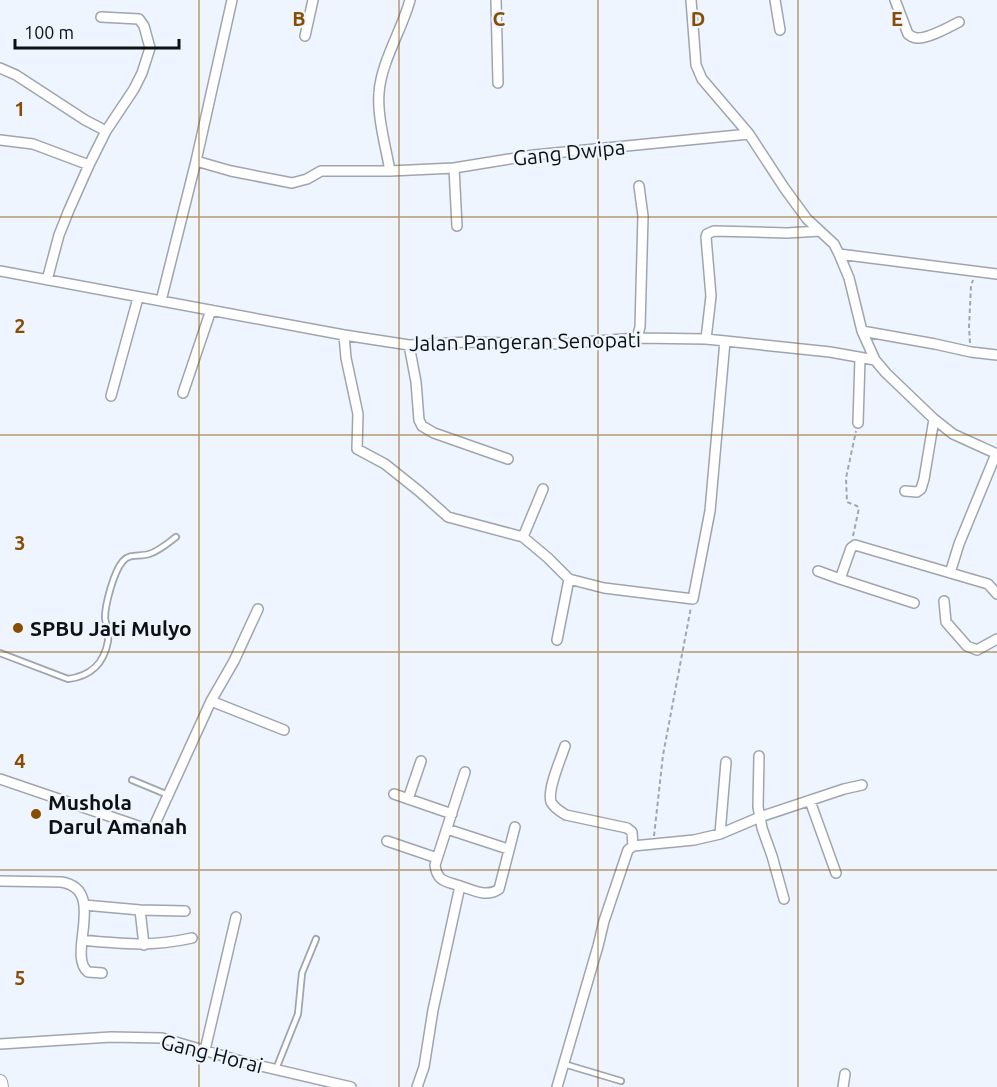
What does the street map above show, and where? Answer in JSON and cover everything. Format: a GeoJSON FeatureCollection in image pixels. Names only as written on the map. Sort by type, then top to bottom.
{"type":"FeatureCollection","features":[{"type":"Feature","properties":{"kind":"main road"},"geometry":{"type":"LineString","coordinates":[[0,1082],[1,1087]]}},
{"type":"Feature","properties":{"kind":"street"},"geometry":{"type":"LineString","coordinates":[[161,301],[196,161],[232,0]]}},
{"type":"Feature","properties":{"kind":"street"},"geometry":{"type":"LineString","coordinates":[[305,36],[313,0]]}},
{"type":"Feature","properties":{"kind":"street"},"geometry":{"type":"LineString","coordinates":[[390,171],[379,109],[379,92],[383,73],[410,0]]}},
{"type":"Feature","properties":{"kind":"street"},"geometry":{"type":"LineString","coordinates":[[496,0],[498,83]]}},
{"type":"Feature","properties":{"kind":"street"},"geometry":{"type":"LineString","coordinates":[[691,0],[696,65],[702,79],[749,134],[807,219],[834,244],[849,278],[862,331],[875,360],[934,419],[953,434],[997,454],[959,544],[950,573]]}},
{"type":"Feature","properties":{"kind":"street"},"geometry":{"type":"LineString","coordinates":[[775,0],[780,30]]}},
{"type":"Feature","properties":{"kind":"street"},"geometry":{"type":"LineString","coordinates":[[895,0],[908,34],[913,38],[919,39],[959,22]]}},
{"type":"Feature","properties":{"kind":"street"},"geometry":{"type":"LineString","coordinates":[[47,280],[59,235],[69,210],[106,131],[142,73],[150,48],[144,26],[139,20],[101,17]]}},
{"type":"Feature","properties":{"kind":"street"},"geometry":{"type":"LineString","coordinates":[[0,68],[16,75],[106,131]]}},
{"type":"Feature","properties":{"kind":"street","name":"Gang Dwipa"},"geometry":{"type":"LineString","coordinates":[[196,161],[231,171],[292,183],[307,179],[321,171],[454,168],[534,155],[749,134]]}},
{"type":"Feature","properties":{"kind":"street"},"geometry":{"type":"LineString","coordinates":[[0,140],[33,144],[89,165]]}},
{"type":"Feature","properties":{"kind":"street"},"geometry":{"type":"LineString","coordinates":[[454,168],[457,226]]}},
{"type":"Feature","properties":{"kind":"street"},"geometry":{"type":"LineString","coordinates":[[637,338],[640,327],[643,216],[639,186]]}},
{"type":"Feature","properties":{"kind":"street"},"geometry":{"type":"LineString","coordinates":[[706,339],[711,296],[707,234],[714,231],[787,233],[820,231]]}},
{"type":"Feature","properties":{"kind":"street"},"geometry":{"type":"LineString","coordinates":[[839,254],[997,274]]}},
{"type":"Feature","properties":{"kind":"street","name":"Jalan Pangeran Senopati"},"geometry":{"type":"LineString","coordinates":[[0,271],[138,298],[409,345],[468,342],[557,344],[637,338],[706,339],[830,352],[875,360]]}},
{"type":"Feature","properties":{"kind":"street"},"geometry":{"type":"LineString","coordinates":[[111,396],[138,298]]}},
{"type":"Feature","properties":{"kind":"street"},"geometry":{"type":"LineString","coordinates":[[183,393],[211,310]]}},
{"type":"Feature","properties":{"kind":"street"},"geometry":{"type":"LineString","coordinates":[[862,331],[971,352],[997,354]]}},
{"type":"Feature","properties":{"kind":"street"},"geometry":{"type":"LineString","coordinates":[[344,335],[346,358],[358,414],[357,449],[385,464],[448,517],[523,537],[569,579],[604,588],[693,599],[710,512],[724,341]]}},
{"type":"Feature","properties":{"kind":"street"},"geometry":{"type":"LineString","coordinates":[[409,345],[416,382],[419,420],[422,426],[434,433],[508,459]]}},
{"type":"Feature","properties":{"kind":"street"},"geometry":{"type":"LineString","coordinates":[[858,423],[860,358]]}},
{"type":"Feature","properties":{"kind":"street"},"geometry":{"type":"LineString","coordinates":[[905,491],[917,492],[921,489],[928,462],[934,419]]}},
{"type":"Feature","properties":{"kind":"street"},"geometry":{"type":"LineString","coordinates":[[523,537],[543,489]]}},
{"type":"Feature","properties":{"kind":"street"},"geometry":{"type":"LineString","coordinates":[[840,579],[851,548],[855,546],[988,584],[997,594]]}},
{"type":"Feature","properties":{"kind":"street"},"geometry":{"type":"LineString","coordinates":[[818,571],[914,603]]}},
{"type":"Feature","properties":{"kind":"street"},"geometry":{"type":"LineString","coordinates":[[557,640],[569,579]]}},
{"type":"Feature","properties":{"kind":"street"},"geometry":{"type":"LineString","coordinates":[[944,601],[946,622],[967,646],[977,650],[997,639]]}},
{"type":"Feature","properties":{"kind":"street"},"geometry":{"type":"LineString","coordinates":[[0,779],[150,829],[154,826],[211,701],[234,661],[258,609]]}},
{"type":"Feature","properties":{"kind":"street"},"geometry":{"type":"LineString","coordinates":[[211,701],[284,730]]}},
{"type":"Feature","properties":{"kind":"street"},"geometry":{"type":"LineString","coordinates":[[565,746],[551,788],[551,802],[566,815],[627,828],[632,832],[633,846]]}},
{"type":"Feature","properties":{"kind":"street"},"geometry":{"type":"LineString","coordinates":[[759,756],[758,807],[762,828],[784,899]]}},
{"type":"Feature","properties":{"kind":"street"},"geometry":{"type":"LineString","coordinates":[[408,798],[421,761]]}},
{"type":"Feature","properties":{"kind":"street"},"geometry":{"type":"LineString","coordinates":[[720,834],[726,762]]}},
{"type":"Feature","properties":{"kind":"street"},"geometry":{"type":"LineString","coordinates":[[465,772],[435,865],[439,878],[487,894],[494,893],[499,889],[515,827]]}},
{"type":"Feature","properties":{"kind":"street"},"geometry":{"type":"LineString","coordinates":[[557,1087],[610,900],[628,850],[633,846],[694,840],[720,834],[760,817],[844,789],[862,786]]}},
{"type":"Feature","properties":{"kind":"street"},"geometry":{"type":"LineString","coordinates":[[394,794],[452,814]]}},
{"type":"Feature","properties":{"kind":"street"},"geometry":{"type":"LineString","coordinates":[[810,801],[836,873]]}},
{"type":"Feature","properties":{"kind":"street"},"geometry":{"type":"LineString","coordinates":[[447,829],[508,849]]}},
{"type":"Feature","properties":{"kind":"street"},"geometry":{"type":"LineString","coordinates":[[387,841],[437,858]]}},
{"type":"Feature","properties":{"kind":"street"},"geometry":{"type":"LineString","coordinates":[[0,881],[66,883],[78,890],[84,905],[82,940],[84,969],[90,972],[102,972]]}},
{"type":"Feature","properties":{"kind":"street"},"geometry":{"type":"LineString","coordinates":[[417,1087],[424,1067],[433,1010],[460,886]]}},
{"type":"Feature","properties":{"kind":"street"},"geometry":{"type":"LineString","coordinates":[[84,905],[185,911]]}},
{"type":"Feature","properties":{"kind":"street"},"geometry":{"type":"LineString","coordinates":[[140,910],[144,945]]}},
{"type":"Feature","properties":{"kind":"street"},"geometry":{"type":"LineString","coordinates":[[205,1050],[236,917]]}},
{"type":"Feature","properties":{"kind":"street"},"geometry":{"type":"LineString","coordinates":[[82,940],[144,945],[166,944],[192,938]]}},
{"type":"Feature","properties":{"kind":"street","name":"Gang Horai"},"geometry":{"type":"LineString","coordinates":[[0,1044],[111,1037],[162,1038],[351,1087]]}},
{"type":"Feature","properties":{"kind":"street"},"geometry":{"type":"LineString","coordinates":[[843,1087],[845,1074]]}},
{"type":"Feature","properties":{"kind":"lane"},"geometry":{"type":"LineString","coordinates":[[0,653],[68,679],[91,672],[102,660],[108,639],[105,617],[107,602],[113,581],[123,561],[133,555],[148,555],[176,537]]}},
{"type":"Feature","properties":{"kind":"lane"},"geometry":{"type":"LineString","coordinates":[[132,780],[168,795]]}},
{"type":"Feature","properties":{"kind":"lane"},"geometry":{"type":"LineString","coordinates":[[276,1069],[298,1014],[302,973],[316,939]]}},
{"type":"Feature","properties":{"kind":"lane"},"geometry":{"type":"LineString","coordinates":[[564,1064],[621,1081]]}},
{"type":"Feature","properties":{"kind":"path"},"geometry":{"type":"LineString","coordinates":[[971,352],[969,327],[972,286],[976,272]]}},
{"type":"Feature","properties":{"kind":"path"},"geometry":{"type":"LineString","coordinates":[[851,548],[859,508],[847,502],[846,478],[858,423]]}},
{"type":"Feature","properties":{"kind":"path"},"geometry":{"type":"LineString","coordinates":[[653,844],[663,755],[693,599]]}},
{"type":"Feature","properties":{"kind":"place","name":"SPBU Jati Mulyo"},"geometry":{"type":"Point","coordinates":[18,628]}},
{"type":"Feature","properties":{"kind":"place","name":"Mushola Darul Amanah"},"geometry":{"type":"Point","coordinates":[36,814]}}]}
